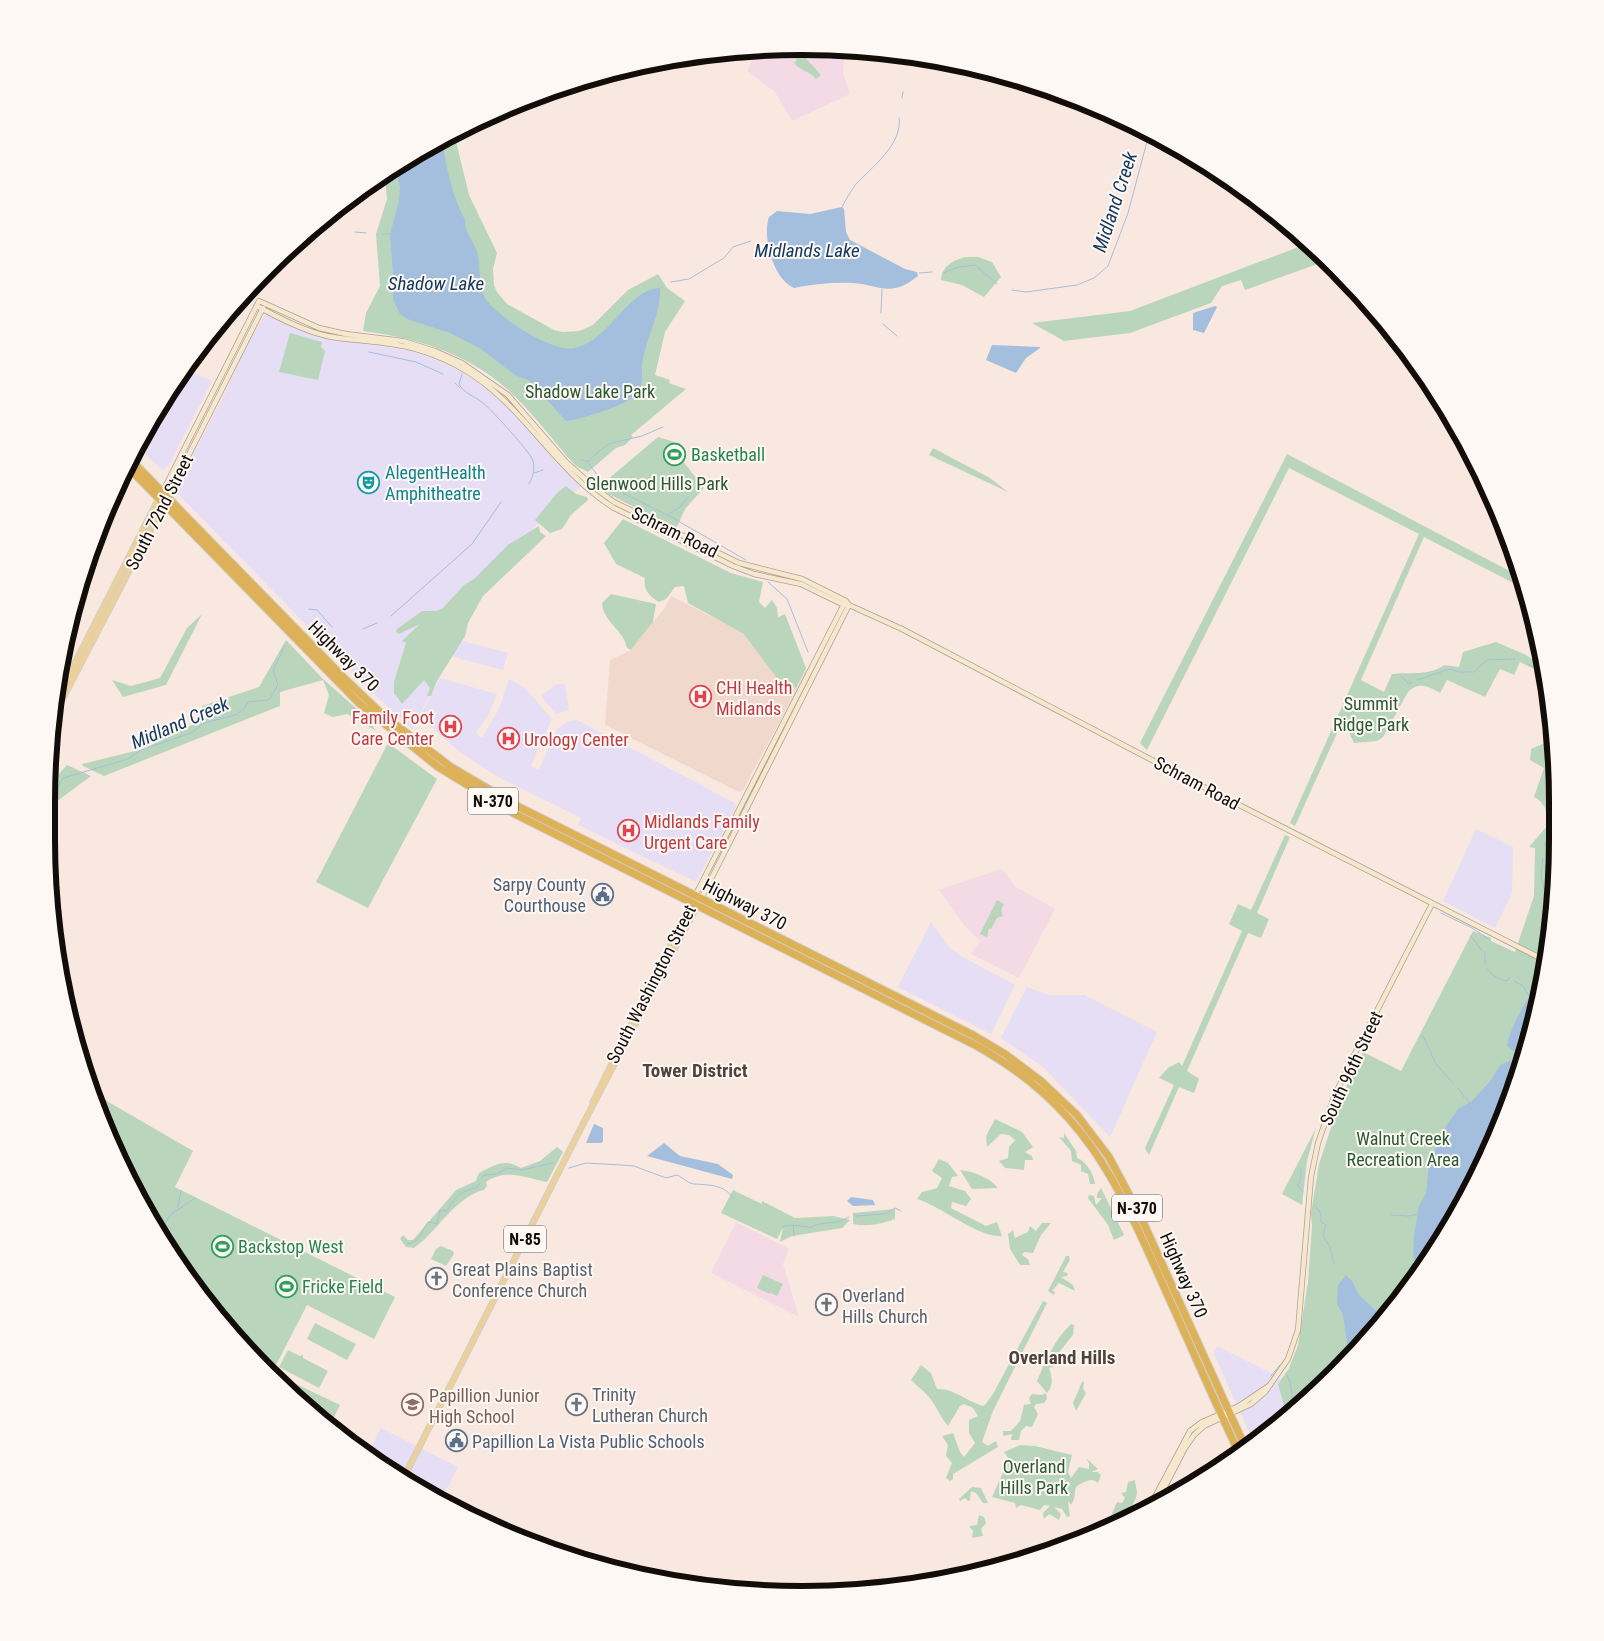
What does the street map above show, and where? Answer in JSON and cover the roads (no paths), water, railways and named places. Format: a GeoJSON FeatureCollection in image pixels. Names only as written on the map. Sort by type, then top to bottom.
{"type":"FeatureCollection","features":[{"type":"Feature","properties":{"kind":"highway","name":"Highway 370"},"geometry":{"type":"LineString","coordinates":[[136,465],[342,686],[398,737],[450,775],[502,807],[635,874],[752,925],[991,1045],[1027,1070],[1054,1093],[1077,1116],[1100,1145],[1129,1192],[1225,1414],[1237,1446]]}},
{"type":"Feature","properties":{"kind":"highway","name":"Highway 370"},"geometry":{"type":"LineString","coordinates":[[133,471],[164,497],[358,692],[422,746],[504,800],[924,1019],[988,1049],[1023,1076],[1053,1102],[1082,1133],[1108,1169],[1131,1212],[1225,1414]]}},
{"type":"Feature","properties":{"kind":"highway"},"geometry":{"type":"LineString","coordinates":[[988,1049],[1054,1093]]}},
{"type":"Feature","properties":{"kind":"highway"},"geometry":{"type":"LineString","coordinates":[[1225,1414],[1241,1444]]}},
{"type":"Feature","properties":{"kind":"main road","name":"Schram Road"},"geometry":{"type":"LineString","coordinates":[[258,303],[290,323],[321,334],[411,348],[461,368],[505,399],[561,463],[596,496],[614,508],[732,566],[754,574],[801,584],[902,629],[1540,958]]}},
{"type":"Feature","properties":{"kind":"main road","name":"South 72nd Street"},"geometry":{"type":"LineString","coordinates":[[62,700],[164,497],[258,303]]}},
{"type":"Feature","properties":{"kind":"main road","name":"South 72nd Street"},"geometry":{"type":"LineString","coordinates":[[64,685],[264,306]]}},
{"type":"Feature","properties":{"kind":"main road"},"geometry":{"type":"LineString","coordinates":[[825,648],[846,604]]}},
{"type":"Feature","properties":{"kind":"main road","name":"South Washington Street"},"geometry":{"type":"LineString","coordinates":[[696,901],[730,842],[825,648]]}},
{"type":"Feature","properties":{"kind":"main road","name":"South Washington Street"},"geometry":{"type":"LineString","coordinates":[[406,1472],[590,1110],[596,1092],[696,901],[724,838],[825,648]]}},
{"type":"Feature","properties":{"kind":"main road"},"geometry":{"type":"LineString","coordinates":[[730,842],[728,836],[736,816]]}},
{"type":"Feature","properties":{"kind":"main road"},"geometry":{"type":"LineString","coordinates":[[716,869],[725,842],[724,838]]}},
{"type":"Feature","properties":{"kind":"main road","name":"South 96th Street"},"geometry":{"type":"LineString","coordinates":[[1225,1414],[1251,1404],[1271,1385],[1286,1364],[1295,1341],[1311,1176],[1321,1134],[1349,1064],[1432,904]]}},
{"type":"Feature","properties":{"kind":"main road"},"geometry":{"type":"LineString","coordinates":[[1162,1494],[1191,1438],[1204,1426],[1225,1414]]}},
{"type":"Feature","properties":{"kind":"main road"},"geometry":{"type":"LineString","coordinates":[[1155,1497],[1187,1435],[1202,1422],[1225,1414]]}},
{"type":"Feature","properties":{"kind":"water","name":"Shadow Lake"},"geometry":{"type":"Polygon","coordinates":[[[444,147],[453,192],[465,219],[467,231],[478,253],[480,283],[483,294],[498,312],[510,321],[524,331],[553,345],[575,348],[587,343],[609,326],[639,296],[649,290],[660,288],[659,306],[645,350],[642,363],[642,381],[638,393],[625,402],[604,411],[566,421],[530,381],[515,375],[481,349],[450,333],[407,319],[400,314],[393,300],[390,234],[399,201],[400,187],[397,175],[444,147]]]}},
{"type":"Feature","properties":{"kind":"water","name":"Midlands Lake"},"geometry":{"type":"Polygon","coordinates":[[[842,207],[844,209],[846,232],[850,240],[905,269],[917,272],[918,276],[909,283],[893,288],[845,283],[809,285],[794,288],[787,283],[775,267],[768,246],[767,225],[769,217],[777,211],[810,214],[842,207]]]}},
{"type":"Feature","properties":{"kind":"water"},"geometry":{"type":"Polygon","coordinates":[[[1217,307],[1204,333],[1193,330],[1193,313],[1217,307]]]}},
{"type":"Feature","properties":{"kind":"water"},"geometry":{"type":"Polygon","coordinates":[[[992,345],[1040,348],[1026,358],[1016,373],[986,360],[992,345]]]}},
{"type":"Feature","properties":{"kind":"water"},"geometry":{"type":"Polygon","coordinates":[[[1533,992],[1518,1052],[1513,1051],[1507,1046],[1508,1039],[1519,1013],[1533,992]]]}},
{"type":"Feature","properties":{"kind":"water"},"geometry":{"type":"Polygon","coordinates":[[[1509,1061],[1515,1061],[1492,1125],[1472,1169],[1449,1212],[1417,1263],[1413,1257],[1414,1235],[1419,1206],[1426,1193],[1429,1163],[1434,1156],[1438,1138],[1458,1109],[1472,1101],[1491,1080],[1500,1065],[1509,1061]]]}},
{"type":"Feature","properties":{"kind":"water"},"geometry":{"type":"Polygon","coordinates":[[[594,1124],[603,1128],[603,1141],[601,1143],[586,1143],[594,1124]]]}},
{"type":"Feature","properties":{"kind":"water"},"geometry":{"type":"Polygon","coordinates":[[[664,1143],[680,1156],[718,1164],[733,1175],[732,1179],[647,1156],[664,1143]]]}},
{"type":"Feature","properties":{"kind":"water"},"geometry":{"type":"Polygon","coordinates":[[[851,1197],[873,1200],[875,1205],[853,1206],[847,1201],[851,1197]]]}},
{"type":"Feature","properties":{"kind":"water"},"geometry":{"type":"Polygon","coordinates":[[[1346,1275],[1352,1281],[1359,1295],[1379,1313],[1348,1349],[1343,1315],[1337,1304],[1338,1285],[1346,1275]]]}},
{"type":"Feature","properties":{"kind":"waterway"},"geometry":{"type":"LineString","coordinates":[[902,98],[903,92]]}},
{"type":"Feature","properties":{"kind":"waterway"},"geometry":{"type":"LineString","coordinates":[[842,207],[856,184],[878,163],[891,146],[899,128],[899,118]]}},
{"type":"Feature","properties":{"kind":"waterway","name":"Midland Creek"},"geometry":{"type":"LineString","coordinates":[[1012,290],[1026,292],[1077,285],[1094,278],[1108,266],[1128,213],[1147,140]]}},
{"type":"Feature","properties":{"kind":"waterway"},"geometry":{"type":"LineString","coordinates":[[355,232],[366,233]]}},
{"type":"Feature","properties":{"kind":"waterway"},"geometry":{"type":"LineString","coordinates":[[383,234],[390,234]]}},
{"type":"Feature","properties":{"kind":"waterway","name":"Midland Creek"},"geometry":{"type":"LineString","coordinates":[[671,282],[689,279],[724,258],[733,247],[751,241]]}},
{"type":"Feature","properties":{"kind":"waterway","name":"Midland Creek"},"geometry":{"type":"LineString","coordinates":[[943,273],[959,267],[975,265],[997,284]]}},
{"type":"Feature","properties":{"kind":"waterway","name":"Midland Creek"},"geometry":{"type":"LineString","coordinates":[[919,273],[932,272]]}},
{"type":"Feature","properties":{"kind":"waterway"},"geometry":{"type":"LineString","coordinates":[[881,313],[882,289]]}},
{"type":"Feature","properties":{"kind":"waterway"},"geometry":{"type":"LineString","coordinates":[[883,324],[897,336]]}},
{"type":"Feature","properties":{"kind":"waterway"},"geometry":{"type":"LineString","coordinates":[[369,352],[416,362],[443,374]]}},
{"type":"Feature","properties":{"kind":"waterway","name":"Midland Creek"},"geometry":{"type":"LineString","coordinates":[[462,374],[459,384],[461,387],[487,407],[511,432],[531,457],[534,470],[529,484]]}},
{"type":"Feature","properties":{"kind":"waterway","name":"Midland Creek"},"geometry":{"type":"LineString","coordinates":[[455,383],[460,388]]}},
{"type":"Feature","properties":{"kind":"waterway"},"geometry":{"type":"LineString","coordinates":[[588,461],[608,444],[642,436],[663,427]]}},
{"type":"Feature","properties":{"kind":"waterway"},"geometry":{"type":"LineString","coordinates":[[581,460],[587,461],[600,479],[615,489],[673,518],[746,560]]}},
{"type":"Feature","properties":{"kind":"waterway"},"geometry":{"type":"LineString","coordinates":[[534,473],[543,470]]}},
{"type":"Feature","properties":{"kind":"waterway"},"geometry":{"type":"LineString","coordinates":[[669,514],[680,507],[688,497]]}},
{"type":"Feature","properties":{"kind":"waterway","name":"Midland Creek"},"geometry":{"type":"LineString","coordinates":[[391,616],[472,544],[501,502]]}},
{"type":"Feature","properties":{"kind":"waterway"},"geometry":{"type":"LineString","coordinates":[[768,582],[787,599],[808,652]]}},
{"type":"Feature","properties":{"kind":"waterway","name":"Midland Creek"},"geometry":{"type":"LineString","coordinates":[[309,609],[317,610],[332,627]]}},
{"type":"Feature","properties":{"kind":"waterway","name":"Midland Creek"},"geometry":{"type":"LineString","coordinates":[[363,629],[377,623]]}},
{"type":"Feature","properties":{"kind":"waterway","name":"Midland Creek"},"geometry":{"type":"LineString","coordinates":[[55,792],[63,778],[128,759],[141,750],[191,733],[204,723],[235,715],[245,708],[248,702],[269,700],[278,685],[273,670],[285,646]]}},
{"type":"Feature","properties":{"kind":"waterway"},"geometry":{"type":"LineString","coordinates":[[1417,680],[1450,669],[1459,672],[1474,672],[1487,660],[1515,659]]}},
{"type":"Feature","properties":{"kind":"waterway"},"geometry":{"type":"LineString","coordinates":[[1528,664],[1537,669]]}},
{"type":"Feature","properties":{"kind":"waterway"},"geometry":{"type":"LineString","coordinates":[[1401,676],[1409,684],[1412,682]]}},
{"type":"Feature","properties":{"kind":"waterway"},"geometry":{"type":"LineString","coordinates":[[1547,761],[1546,797],[1549,802]]}},
{"type":"Feature","properties":{"kind":"waterway"},"geometry":{"type":"LineString","coordinates":[[1544,847],[1546,841],[1549,840]]}},
{"type":"Feature","properties":{"kind":"waterway"},"geometry":{"type":"LineString","coordinates":[[1543,858],[1541,876],[1546,898]]}},
{"type":"Feature","properties":{"kind":"waterway"},"geometry":{"type":"LineString","coordinates":[[1441,913],[1472,928],[1490,940]]}},
{"type":"Feature","properties":{"kind":"waterway"},"geometry":{"type":"LineString","coordinates":[[1471,936],[1482,951]]}},
{"type":"Feature","properties":{"kind":"waterway"},"geometry":{"type":"LineString","coordinates":[[1485,952],[1485,965]]}},
{"type":"Feature","properties":{"kind":"waterway"},"geometry":{"type":"LineString","coordinates":[[1487,969],[1501,980],[1507,981],[1509,978]]}},
{"type":"Feature","properties":{"kind":"waterway"},"geometry":{"type":"LineString","coordinates":[[1514,981],[1523,986],[1529,996]]}},
{"type":"Feature","properties":{"kind":"waterway"},"geometry":{"type":"LineString","coordinates":[[1423,1036],[1436,1064],[1453,1083]]}},
{"type":"Feature","properties":{"kind":"waterway"},"geometry":{"type":"LineString","coordinates":[[1460,1090],[1464,1097]]}},
{"type":"Feature","properties":{"kind":"waterway"},"geometry":{"type":"LineString","coordinates":[[1466,1098],[1470,1103]]}},
{"type":"Feature","properties":{"kind":"waterway"},"geometry":{"type":"LineString","coordinates":[[482,1178],[484,1175],[497,1174],[507,1168],[521,1170],[553,1163]]}},
{"type":"Feature","properties":{"kind":"waterway"},"geometry":{"type":"LineString","coordinates":[[569,1168],[586,1163],[634,1166],[666,1178],[677,1175],[692,1184],[710,1185],[720,1188],[729,1193],[733,1198]]}},
{"type":"Feature","properties":{"kind":"waterway"},"geometry":{"type":"LineString","coordinates":[[1301,1168],[1301,1178],[1298,1186],[1303,1192]]}},
{"type":"Feature","properties":{"kind":"waterway"},"geometry":{"type":"LineString","coordinates":[[407,1244],[418,1239],[428,1222],[437,1224],[440,1210],[447,1211],[457,1197],[480,1183]]}},
{"type":"Feature","properties":{"kind":"waterway"},"geometry":{"type":"LineString","coordinates":[[178,1207],[181,1191]]}},
{"type":"Feature","properties":{"kind":"waterway"},"geometry":{"type":"LineString","coordinates":[[164,1226],[170,1215],[195,1198]]}},
{"type":"Feature","properties":{"kind":"waterway"},"geometry":{"type":"LineString","coordinates":[[1315,1205],[1321,1214],[1321,1222],[1326,1225],[1323,1236],[1330,1247],[1334,1263]]}},
{"type":"Feature","properties":{"kind":"waterway"},"geometry":{"type":"LineString","coordinates":[[855,1216],[885,1214],[895,1208],[901,1211]]}},
{"type":"Feature","properties":{"kind":"waterway"},"geometry":{"type":"LineString","coordinates":[[1391,1215],[1409,1216],[1419,1214]]}},
{"type":"Feature","properties":{"kind":"waterway"},"geometry":{"type":"LineString","coordinates":[[782,1227],[792,1225],[813,1227],[837,1222],[849,1217]]}},
{"type":"Feature","properties":{"kind":"waterway"},"geometry":{"type":"LineString","coordinates":[[793,1225],[794,1236]]}},
{"type":"Feature","properties":{"kind":"waterway"},"geometry":{"type":"LineString","coordinates":[[1271,1376],[1280,1365]]}},
{"type":"Feature","properties":{"kind":"waterway"},"geometry":{"type":"LineString","coordinates":[[1287,1375],[1293,1402]]}},
{"type":"Feature","properties":{"kind":"place","name":"Basketball"},"geometry":{"type":"Point","coordinates":[675,454]}},
{"type":"Feature","properties":{"kind":"place","name":"AlegentHealth Amphitheatre"},"geometry":{"type":"Point","coordinates":[369,482]}},
{"type":"Feature","properties":{"kind":"place","name":"CHI Health Midlands"},"geometry":{"type":"Point","coordinates":[700,697]}},
{"type":"Feature","properties":{"kind":"place","name":"Family Foot Care Center"},"geometry":{"type":"Point","coordinates":[450,727]}},
{"type":"Feature","properties":{"kind":"place","name":"Urology Center"},"geometry":{"type":"Point","coordinates":[508,739]}},
{"type":"Feature","properties":{"kind":"place","name":"Midlands Family Urgent Care"},"geometry":{"type":"Point","coordinates":[628,831]}},
{"type":"Feature","properties":{"kind":"place","name":"Sarpy County Courthouse"},"geometry":{"type":"Point","coordinates":[602,894]}},
{"type":"Feature","properties":{"kind":"place","name":"Backstop West"},"geometry":{"type":"Point","coordinates":[222,1246]}},
{"type":"Feature","properties":{"kind":"place","name":"Great Plains Baptist Conference Church"},"geometry":{"type":"Point","coordinates":[436,1279]}},
{"type":"Feature","properties":{"kind":"place","name":"Fricke Field"},"geometry":{"type":"Point","coordinates":[286,1286]}},
{"type":"Feature","properties":{"kind":"place","name":"Overland Hills Church"},"geometry":{"type":"Point","coordinates":[826,1305]}},
{"type":"Feature","properties":{"kind":"place","name":"Trinity Lutheran Church"},"geometry":{"type":"Point","coordinates":[576,1404]}},
{"type":"Feature","properties":{"kind":"place","name":"Papillion Junior High School"},"geometry":{"type":"Point","coordinates":[413,1405]}},
{"type":"Feature","properties":{"kind":"place","name":"Papillion La Vista Public Schools"},"geometry":{"type":"Point","coordinates":[456,1441]}},
{"type":"Feature","properties":{"kind":"district","name":"Tower District"},"geometry":{"type":"Point","coordinates":[695,1070]}},
{"type":"Feature","properties":{"kind":"district","name":"Overland Hills"},"geometry":{"type":"Point","coordinates":[1062,1357]}},
{"type":"Feature","properties":{"kind":"park label","name":"Shadow Lake Park"},"geometry":{"type":"Point","coordinates":[590,391]}},
{"type":"Feature","properties":{"kind":"park label","name":"Glenwood Hills Park"},"geometry":{"type":"Point","coordinates":[657,483]}},
{"type":"Feature","properties":{"kind":"park label","name":"Summit Ridge Park"},"geometry":{"type":"Point","coordinates":[1371,713]}},
{"type":"Feature","properties":{"kind":"park label","name":"Walnut Creek Recreation Area"},"geometry":{"type":"Point","coordinates":[1403,1148]}},
{"type":"Feature","properties":{"kind":"park label","name":"Overland Hills Park"},"geometry":{"type":"Point","coordinates":[1034,1476]}}]}
